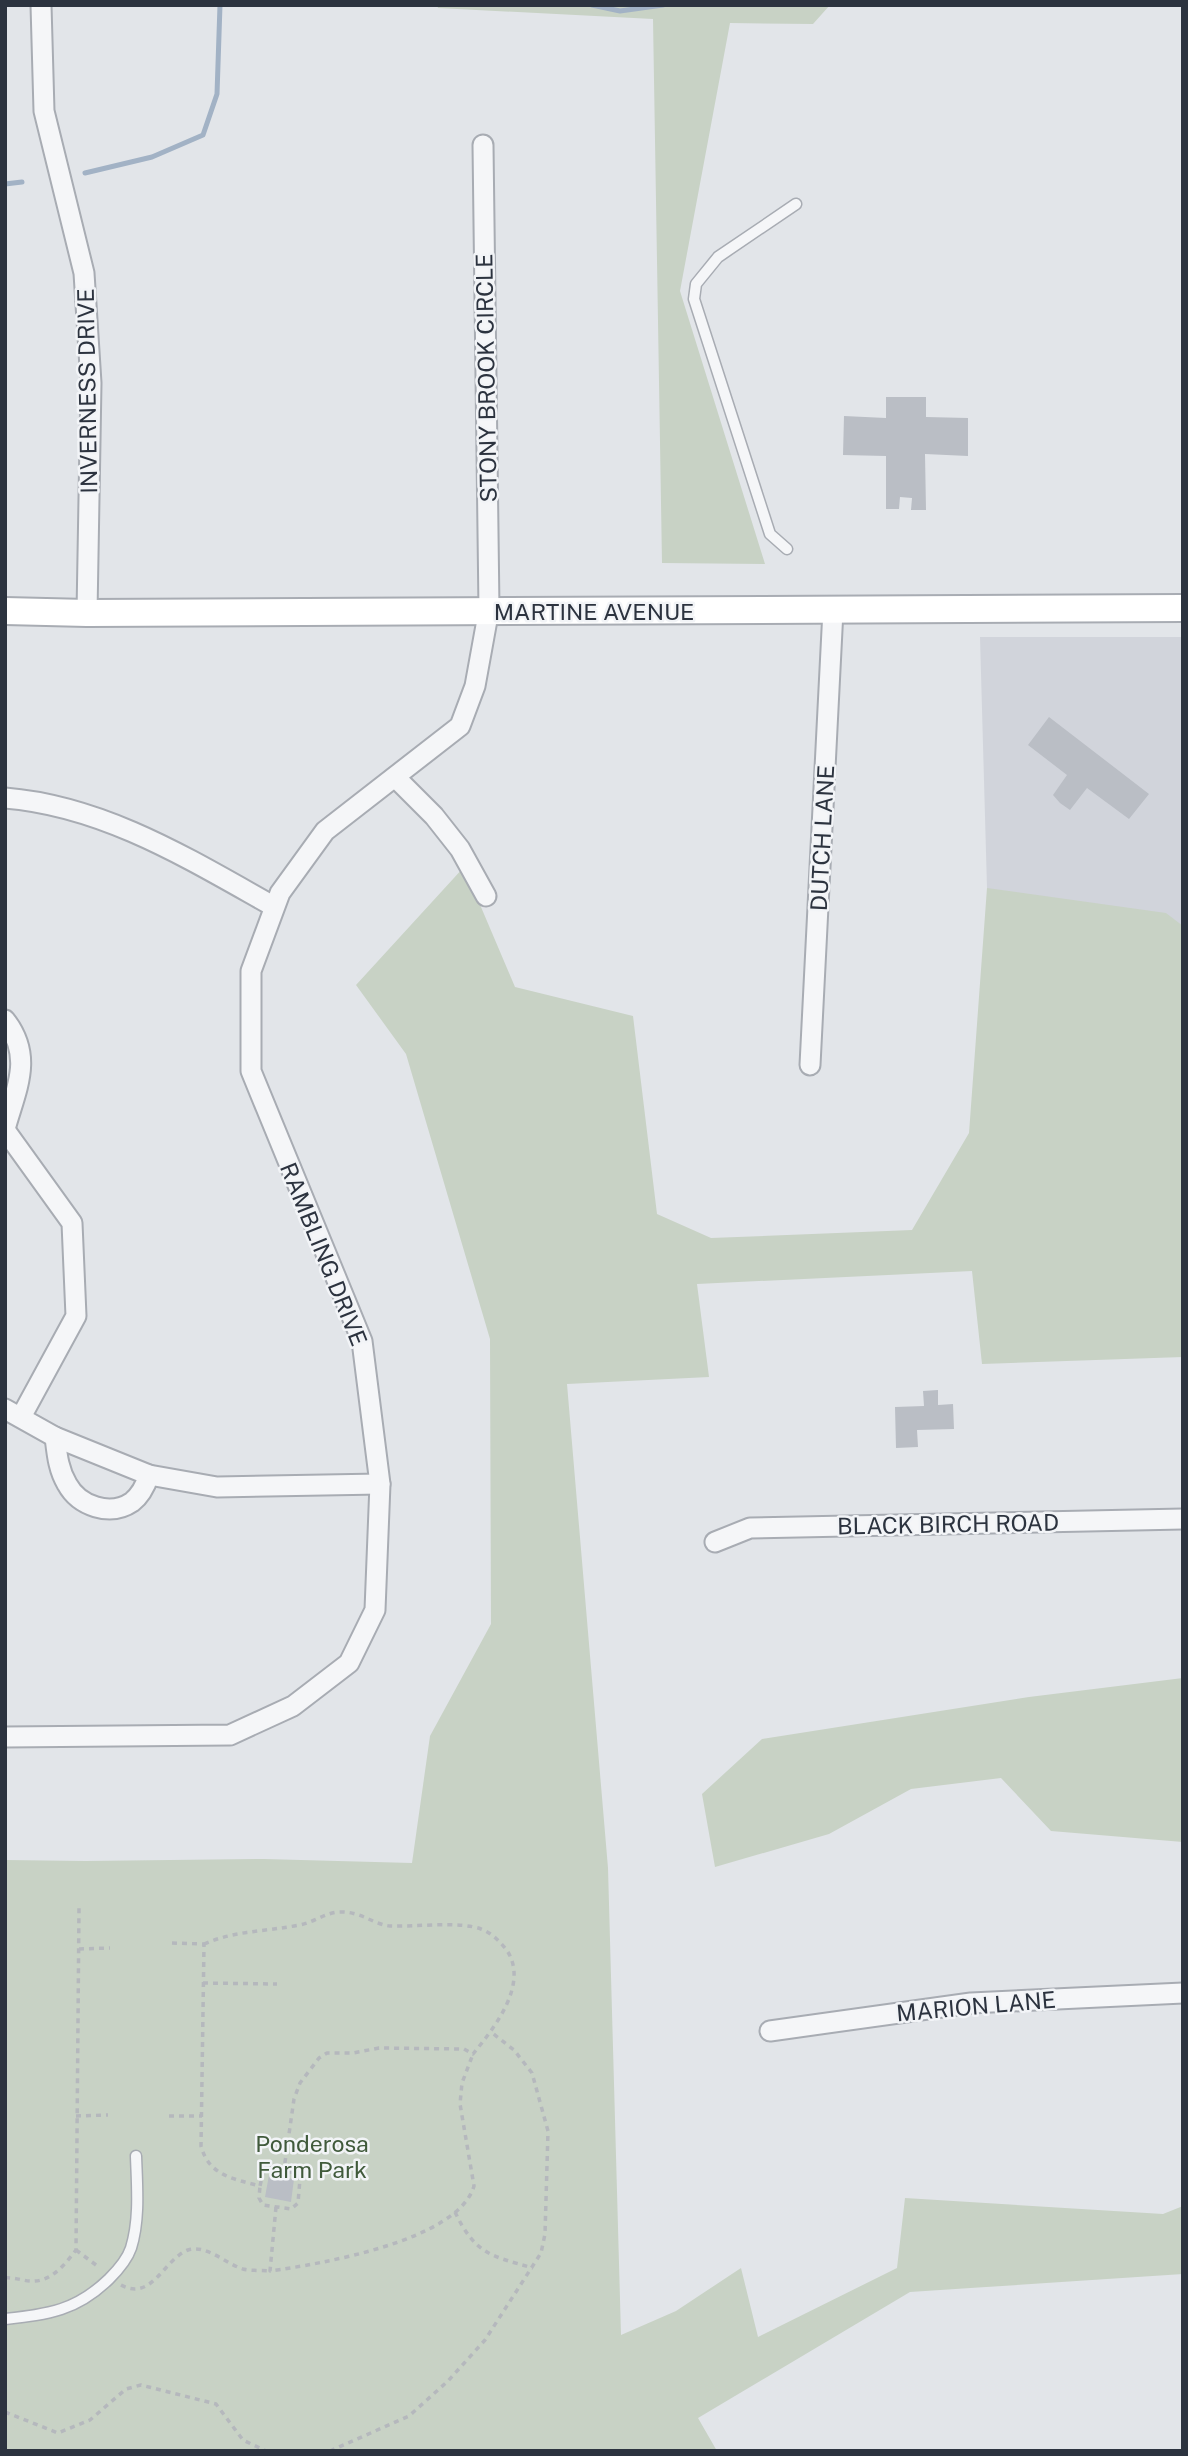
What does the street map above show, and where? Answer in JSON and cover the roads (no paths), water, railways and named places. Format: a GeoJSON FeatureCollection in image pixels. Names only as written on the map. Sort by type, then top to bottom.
{"type":"FeatureCollection","features":[{"type":"Feature","properties":{"kind":"main road","name":"MARTINE AVENUE"},"geometry":{"type":"LineString","coordinates":[[5,611],[489,612],[1183,608]]}},
{"type":"Feature","properties":{"kind":"street","name":"INVERNESS DRIVE"},"geometry":{"type":"LineString","coordinates":[[41,5],[44,111],[84,273],[91,383],[87,613]]}},
{"type":"Feature","properties":{"kind":"street","name":"STONY BROOK CIRCLE"},"geometry":{"type":"LineString","coordinates":[[483,145],[489,612]]}},
{"type":"Feature","properties":{"kind":"street","name":"DUTCH LANE"},"geometry":{"type":"LineString","coordinates":[[810,1065],[833,610]]}},
{"type":"Feature","properties":{"kind":"street","name":"RAMBLING DRIVE"},"geometry":{"type":"LineString","coordinates":[[5,1737],[230,1735],[293,1706],[349,1663],[375,1610],[380,1484],[362,1341],[251,1071],[251,971],[273,906],[325,831],[460,726],[475,686],[489,612]]}},
{"type":"Feature","properties":{"kind":"street"},"geometry":{"type":"LineString","coordinates":[[395,777],[434,816],[460,849],[486,896]]}},
{"type":"Feature","properties":{"kind":"street"},"geometry":{"type":"LineString","coordinates":[[5,798],[30,800],[73,810],[156,841],[273,906]]}},
{"type":"Feature","properties":{"kind":"street"},"geometry":{"type":"LineString","coordinates":[[5,1020],[22,1053],[21,1072],[5,1129],[72,1223],[76,1316],[13,1413],[55,1437],[149,1475],[217,1487],[380,1484]]}},
{"type":"Feature","properties":{"kind":"street"},"geometry":{"type":"LineString","coordinates":[[55,1437],[59,1468],[68,1487],[84,1502],[101,1509],[115,1508],[132,1502],[144,1489],[149,1475]]}},
{"type":"Feature","properties":{"kind":"street","name":"BLACK BIRCH ROAD"},"geometry":{"type":"LineString","coordinates":[[715,1542],[750,1528],[1183,1519]]}},
{"type":"Feature","properties":{"kind":"street","name":"MARION LANE"},"geometry":{"type":"LineString","coordinates":[[770,2031],[971,2003],[1183,1993]]}},
{"type":"Feature","properties":{"kind":"lane"},"geometry":{"type":"LineString","coordinates":[[787,549],[770,534],[694,299],[696,285],[718,257],[796,204]]}},
{"type":"Feature","properties":{"kind":"lane"},"geometry":{"type":"LineString","coordinates":[[5,2319],[50,2314],[69,2308],[88,2298],[120,2267],[130,2251],[135,2225],[136,2156]]}},
{"type":"Feature","properties":{"kind":"waterway"},"geometry":{"type":"LineString","coordinates":[[85,173],[152,157],[203,135],[217,94],[220,5]]}},
{"type":"Feature","properties":{"kind":"waterway"},"geometry":{"type":"LineString","coordinates":[[592,5],[620,11],[663,5]]}},
{"type":"Feature","properties":{"kind":"waterway"},"geometry":{"type":"LineString","coordinates":[[5,184],[22,182]]}},
{"type":"Feature","properties":{"kind":"park label","name":"Ponderosa Farm Park"},"geometry":{"type":"Point","coordinates":[312,2156]}}]}
